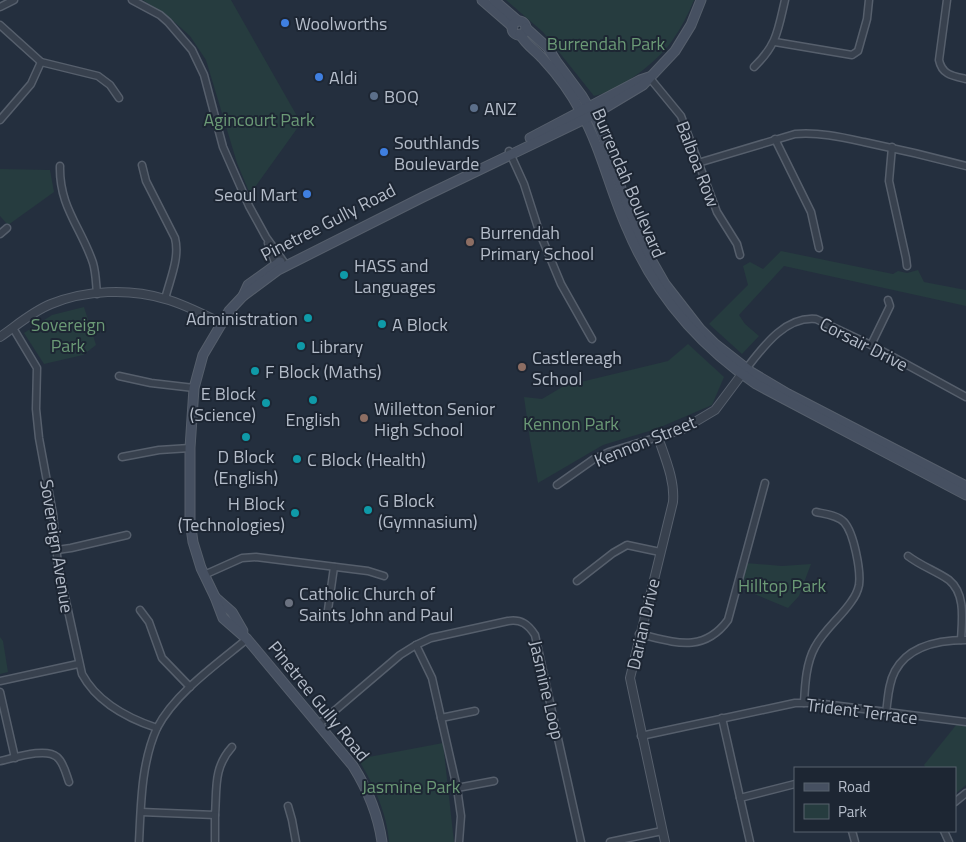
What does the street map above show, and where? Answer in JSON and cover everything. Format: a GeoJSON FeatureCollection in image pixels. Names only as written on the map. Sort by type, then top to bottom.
{"type":"FeatureCollection","features":[{"type":"Feature","properties":{"kind":"main road"},"geometry":{"type":"LineString","coordinates":[[494,0],[515,24]]}},
{"type":"Feature","properties":{"kind":"main road","name":"Pinetree Gully Road"},"geometry":{"type":"LineString","coordinates":[[382,842],[376,814],[363,782],[347,757],[247,639],[223,618],[196,555],[190,520],[190,448],[194,388],[204,356],[229,311],[243,296],[281,265],[643,86],[675,51],[691,25],[701,0]]}},
{"type":"Feature","properties":{"kind":"main road"},"geometry":{"type":"LineString","coordinates":[[485,1],[515,24]]}},
{"type":"Feature","properties":{"kind":"main road","name":"Burrendah Boulevard"},"geometry":{"type":"LineString","coordinates":[[515,24],[514,32],[523,32],[587,113],[627,229],[659,288],[677,313],[696,334],[783,400],[966,495]]}},
{"type":"Feature","properties":{"kind":"main road","name":"Pinetree Gully Road"},"geometry":{"type":"LineString","coordinates":[[281,265],[587,113]]}},
{"type":"Feature","properties":{"kind":"main road","name":"Burrendah Boulevard"},"geometry":{"type":"LineString","coordinates":[[744,372],[966,486]]}},
{"type":"Feature","properties":{"kind":"street"},"geometry":{"type":"LineString","coordinates":[[0,7],[14,0]]}},
{"type":"Feature","properties":{"kind":"street"},"geometry":{"type":"LineString","coordinates":[[132,0],[160,15],[168,22],[182,38],[199,63],[223,146],[249,206],[281,265]]}},
{"type":"Feature","properties":{"kind":"street"},"geometry":{"type":"LineString","coordinates":[[754,67],[764,58],[775,42],[785,0]]}},
{"type":"Feature","properties":{"kind":"street"},"geometry":{"type":"LineString","coordinates":[[775,42],[852,55],[858,52],[867,19],[869,0]]}},
{"type":"Feature","properties":{"kind":"street"},"geometry":{"type":"LineString","coordinates":[[947,0],[938,60],[940,68],[949,75],[966,80]]}},
{"type":"Feature","properties":{"kind":"street"},"geometry":{"type":"LineString","coordinates":[[0,25],[41,62],[98,76],[110,85],[119,98]]}},
{"type":"Feature","properties":{"kind":"street"},"geometry":{"type":"LineString","coordinates":[[0,120],[31,84],[41,62]]}},
{"type":"Feature","properties":{"kind":"street","name":"Balboa Row"},"geometry":{"type":"LineString","coordinates":[[650,77],[681,116],[717,212],[736,244],[740,255]]}},
{"type":"Feature","properties":{"kind":"street"},"geometry":{"type":"LineString","coordinates":[[698,163],[795,134],[825,133],[892,147],[966,166]]}},
{"type":"Feature","properties":{"kind":"street"},"geometry":{"type":"LineString","coordinates":[[775,139],[812,212],[818,248]]}},
{"type":"Feature","properties":{"kind":"street"},"geometry":{"type":"LineString","coordinates":[[892,147],[889,181],[906,258],[906,266]]}},
{"type":"Feature","properties":{"kind":"street"},"geometry":{"type":"LineString","coordinates":[[509,153],[524,184],[539,230],[561,284],[592,339]]}},
{"type":"Feature","properties":{"kind":"street"},"geometry":{"type":"LineString","coordinates":[[142,165],[146,181],[177,248],[165,298]]}},
{"type":"Feature","properties":{"kind":"street"},"geometry":{"type":"LineString","coordinates":[[60,166],[63,198],[92,262],[97,294]]}},
{"type":"Feature","properties":{"kind":"street"},"geometry":{"type":"LineString","coordinates":[[0,234],[6,228]]}},
{"type":"Feature","properties":{"kind":"street"},"geometry":{"type":"LineString","coordinates":[[0,337],[51,304],[75,297],[97,294],[144,294],[165,298],[221,323]]}},
{"type":"Feature","properties":{"kind":"street"},"geometry":{"type":"LineString","coordinates":[[871,345],[890,306],[888,300]]}},
{"type":"Feature","properties":{"kind":"street","name":"Corsair Drive"},"geometry":{"type":"LineString","coordinates":[[744,372],[764,345],[773,337],[796,321],[806,318],[816,319],[871,345],[966,397]]}},
{"type":"Feature","properties":{"kind":"street","name":"Sovereign Avenue"},"geometry":{"type":"LineString","coordinates":[[13,328],[37,368],[37,422],[53,514],[58,565],[78,664],[88,686],[100,699],[114,708],[157,728]]}},
{"type":"Feature","properties":{"kind":"street","name":"Kennon Street"},"geometry":{"type":"LineString","coordinates":[[556,485],[594,459],[609,452],[683,429],[710,414],[724,400],[744,372]]}},
{"type":"Feature","properties":{"kind":"street"},"geometry":{"type":"LineString","coordinates":[[118,376],[151,383],[194,388]]}},
{"type":"Feature","properties":{"kind":"street","name":"Darian Drive"},"geometry":{"type":"LineString","coordinates":[[658,437],[674,492],[673,502],[639,634],[630,678],[665,842]]}},
{"type":"Feature","properties":{"kind":"street"},"geometry":{"type":"LineString","coordinates":[[122,457],[159,450],[190,448]]}},
{"type":"Feature","properties":{"kind":"street"},"geometry":{"type":"LineString","coordinates":[[639,634],[681,643],[710,638],[720,632],[728,620],[765,482]]}},
{"type":"Feature","properties":{"kind":"street"},"geometry":{"type":"LineString","coordinates":[[804,703],[809,661],[814,648],[820,638],[852,601],[859,585],[859,569],[849,531],[844,522],[834,516],[816,512]]}},
{"type":"Feature","properties":{"kind":"street"},"geometry":{"type":"LineString","coordinates":[[56,550],[127,535]]}},
{"type":"Feature","properties":{"kind":"street"},"geometry":{"type":"LineString","coordinates":[[577,580],[627,545],[660,552]]}},
{"type":"Feature","properties":{"kind":"street"},"geometry":{"type":"LineString","coordinates":[[886,713],[890,686],[895,672],[903,660],[931,643],[964,640],[961,598],[956,588],[949,581],[908,556]]}},
{"type":"Feature","properties":{"kind":"street"},"geometry":{"type":"LineString","coordinates":[[204,575],[242,558],[256,557],[368,571],[384,576]]}},
{"type":"Feature","properties":{"kind":"street"},"geometry":{"type":"LineString","coordinates":[[327,617],[334,568]]}},
{"type":"Feature","properties":{"kind":"street"},"geometry":{"type":"LineString","coordinates":[[140,610],[149,622],[162,658],[190,687]]}},
{"type":"Feature","properties":{"kind":"street","name":"Jasmine Loop"},"geometry":{"type":"LineString","coordinates":[[319,724],[400,655],[416,645],[431,638],[508,621],[524,622],[530,626],[535,635],[581,842]]}},
{"type":"Feature","properties":{"kind":"street"},"geometry":{"type":"LineString","coordinates":[[140,842],[141,812],[147,761],[157,728],[170,708],[190,687],[247,639]]}},
{"type":"Feature","properties":{"kind":"street"},"geometry":{"type":"LineString","coordinates":[[416,645],[432,678],[457,788],[461,816],[459,842]]}},
{"type":"Feature","properties":{"kind":"street"},"geometry":{"type":"LineString","coordinates":[[0,680],[78,664]]}},
{"type":"Feature","properties":{"kind":"street"},"geometry":{"type":"LineString","coordinates":[[0,692],[14,758]]}},
{"type":"Feature","properties":{"kind":"street","name":"Trident Terrace"},"geometry":{"type":"LineString","coordinates":[[641,736],[786,704],[804,703],[966,722]]}},
{"type":"Feature","properties":{"kind":"street"},"geometry":{"type":"LineString","coordinates":[[441,718],[475,711]]}},
{"type":"Feature","properties":{"kind":"street"},"geometry":{"type":"LineString","coordinates":[[722,718],[750,842]]}},
{"type":"Feature","properties":{"kind":"street"},"geometry":{"type":"LineString","coordinates":[[215,842],[217,775],[223,758],[232,747]]}},
{"type":"Feature","properties":{"kind":"street"},"geometry":{"type":"LineString","coordinates":[[0,761],[50,752],[58,758],[69,782]]}},
{"type":"Feature","properties":{"kind":"street"},"geometry":{"type":"LineString","coordinates":[[457,788],[494,781]]}},
{"type":"Feature","properties":{"kind":"street"},"geometry":{"type":"LineString","coordinates":[[740,798],[794,784]]}},
{"type":"Feature","properties":{"kind":"street"},"geometry":{"type":"LineString","coordinates":[[956,801],[966,793]]}},
{"type":"Feature","properties":{"kind":"street"},"geometry":{"type":"LineString","coordinates":[[288,806],[296,842]]}},
{"type":"Feature","properties":{"kind":"street"},"geometry":{"type":"LineString","coordinates":[[141,812],[215,816]]}},
{"type":"Feature","properties":{"kind":"street"},"geometry":{"type":"LineString","coordinates":[[610,842],[662,830]]}},
{"type":"Feature","properties":{"kind":"green space","name":"Agincourt Park"},"geometry":{"type":"Polygon","coordinates":[[[143,0],[231,0],[301,123],[250,194],[237,163],[206,60],[190,36],[170,18],[143,0]]]}},
{"type":"Feature","properties":{"kind":"green space","name":"Burrendah Park"},"geometry":{"type":"Polygon","coordinates":[[[506,0],[694,0],[675,36],[657,58],[626,82],[594,96],[543,32],[506,0]]]}},
{"type":"Feature","properties":{"kind":"green space"},"geometry":{"type":"Polygon","coordinates":[[[0,169],[50,170],[54,192],[8,225],[0,216],[0,169]]]}},
{"type":"Feature","properties":{"kind":"green space"},"geometry":{"type":"Polygon","coordinates":[[[781,251],[893,274],[898,271],[907,273],[918,270],[924,282],[966,290],[966,306],[784,266],[739,315],[745,324],[759,336],[742,354],[709,324],[748,285],[743,266],[750,262],[763,269],[781,251]]]}},
{"type":"Feature","properties":{"kind":"green space","name":"Sovereign Park"},"geometry":{"type":"Polygon","coordinates":[[[84,307],[96,345],[83,355],[44,364],[24,333],[52,315],[84,307]]]}},
{"type":"Feature","properties":{"kind":"green space","name":"Kennon Park"},"geometry":{"type":"Polygon","coordinates":[[[688,344],[724,377],[712,405],[656,429],[603,445],[538,483],[524,397],[542,399],[564,386],[668,361],[688,344]]]}},
{"type":"Feature","properties":{"kind":"green space","name":"Hilltop Park"},"geometry":{"type":"Polygon","coordinates":[[[746,563],[782,566],[811,564],[799,596],[788,608],[740,588],[746,563]]]}},
{"type":"Feature","properties":{"kind":"green space"},"geometry":{"type":"Polygon","coordinates":[[[0,637],[3,641],[8,672],[0,674],[0,637]]]}},
{"type":"Feature","properties":{"kind":"green space"},"geometry":{"type":"Polygon","coordinates":[[[957,724],[966,725],[966,785],[956,793],[956,767],[925,767],[924,765],[957,724]]]}},
{"type":"Feature","properties":{"kind":"green space","name":"Jasmine Park"},"geometry":{"type":"Polygon","coordinates":[[[443,743],[454,842],[389,842],[388,831],[378,799],[358,759],[443,743]]]}},
{"type":"Feature","properties":{"kind":"place","name":"Woolworths"},"geometry":{"type":"Point","coordinates":[285,23]}},
{"type":"Feature","properties":{"kind":"place","name":"Aldi"},"geometry":{"type":"Point","coordinates":[319,77]}},
{"type":"Feature","properties":{"kind":"place","name":"BOQ"},"geometry":{"type":"Point","coordinates":[374,96]}},
{"type":"Feature","properties":{"kind":"place","name":"ANZ"},"geometry":{"type":"Point","coordinates":[474,108]}},
{"type":"Feature","properties":{"kind":"place","name":"Southlands Boulevarde"},"geometry":{"type":"Point","coordinates":[384,152]}},
{"type":"Feature","properties":{"kind":"place","name":"Seoul Mart"},"geometry":{"type":"Point","coordinates":[307,194]}},
{"type":"Feature","properties":{"kind":"place","name":"Burrendah Primary School"},"geometry":{"type":"Point","coordinates":[470,242]}},
{"type":"Feature","properties":{"kind":"place","name":"HASS and Languages"},"geometry":{"type":"Point","coordinates":[344,275]}},
{"type":"Feature","properties":{"kind":"place","name":"Administration"},"geometry":{"type":"Point","coordinates":[308,318]}},
{"type":"Feature","properties":{"kind":"place","name":"A Block"},"geometry":{"type":"Point","coordinates":[382,324]}},
{"type":"Feature","properties":{"kind":"place","name":"Library"},"geometry":{"type":"Point","coordinates":[301,346]}},
{"type":"Feature","properties":{"kind":"place","name":"Castlereagh School"},"geometry":{"type":"Point","coordinates":[522,367]}},
{"type":"Feature","properties":{"kind":"place","name":"F Block (Maths)"},"geometry":{"type":"Point","coordinates":[255,371]}},
{"type":"Feature","properties":{"kind":"place","name":"English"},"geometry":{"type":"Point","coordinates":[313,400]}},
{"type":"Feature","properties":{"kind":"place","name":"E Block (Science)"},"geometry":{"type":"Point","coordinates":[266,403]}},
{"type":"Feature","properties":{"kind":"place","name":"Willetton Senior High School"},"geometry":{"type":"Point","coordinates":[364,418]}},
{"type":"Feature","properties":{"kind":"place","name":"D Block (English)"},"geometry":{"type":"Point","coordinates":[246,437]}},
{"type":"Feature","properties":{"kind":"place","name":"C Block (Health)"},"geometry":{"type":"Point","coordinates":[297,459]}},
{"type":"Feature","properties":{"kind":"place","name":"G Block (Gymnasium)"},"geometry":{"type":"Point","coordinates":[368,510]}},
{"type":"Feature","properties":{"kind":"place","name":"H Block (Technologies)"},"geometry":{"type":"Point","coordinates":[295,513]}},
{"type":"Feature","properties":{"kind":"place","name":"Catholic Church of Saints John and Paul"},"geometry":{"type":"Point","coordinates":[289,603]}}]}
